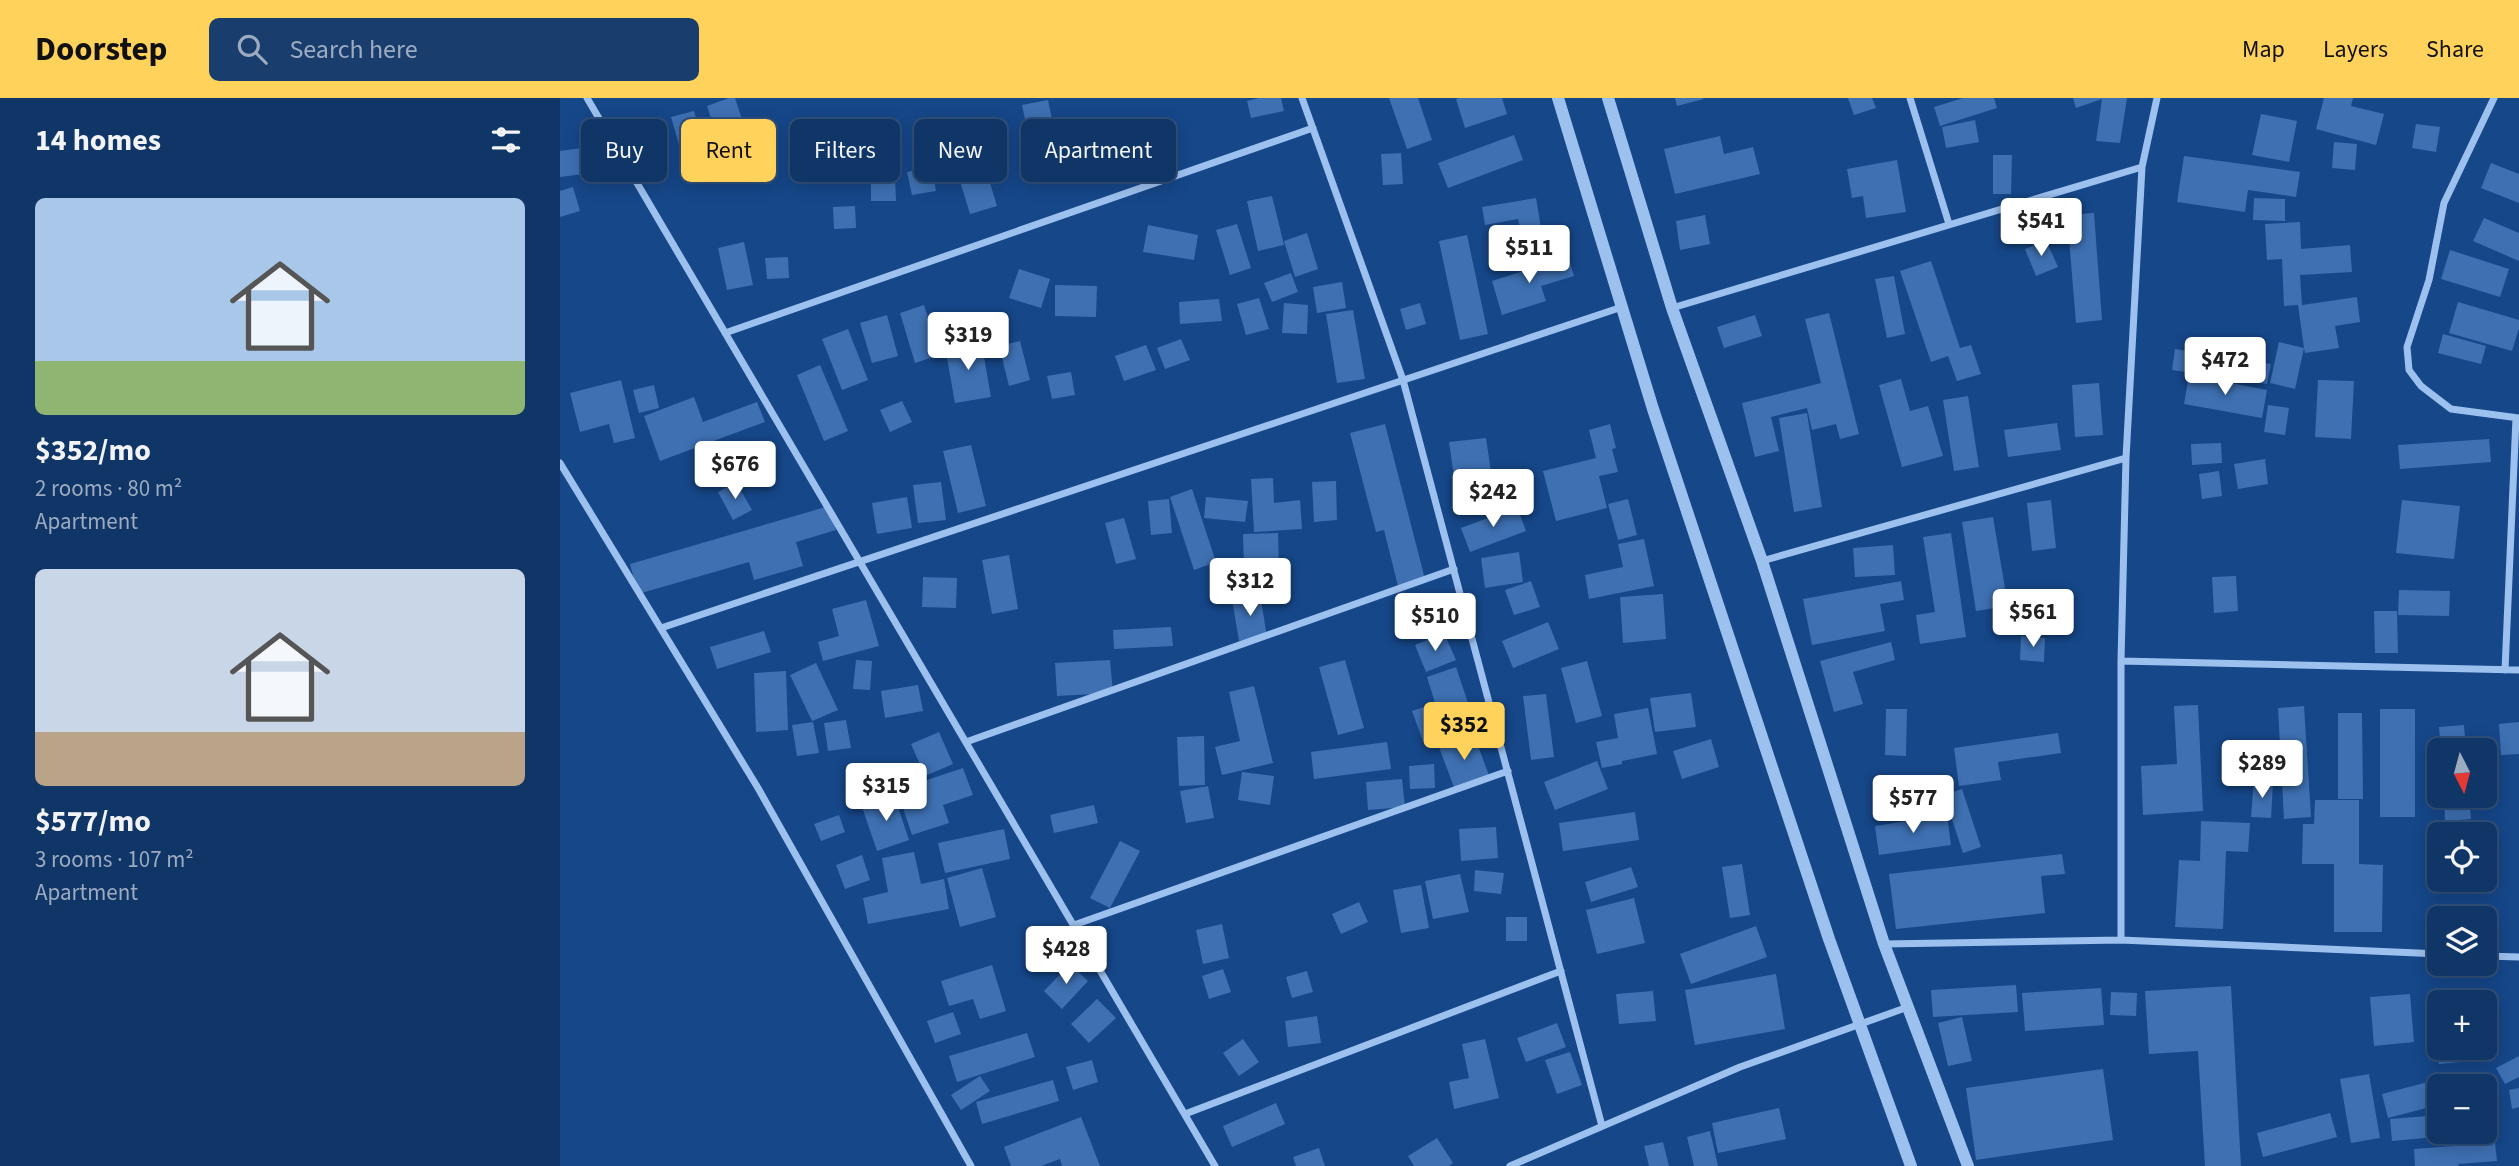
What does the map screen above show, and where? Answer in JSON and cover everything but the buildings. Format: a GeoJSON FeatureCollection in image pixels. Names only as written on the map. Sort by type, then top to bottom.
{"type":"FeatureCollection","features":[{"type":"Feature","properties":{"kind":"street"},"geometry":{"type":"LineString","coordinates":[[587,98],[1215,1166]]}},
{"type":"Feature","properties":{"kind":"street"},"geometry":{"type":"LineString","coordinates":[[1302,98],[1403,380],[1602,1126]]}},
{"type":"Feature","properties":{"kind":"street"},"geometry":{"type":"LineString","coordinates":[[1558,98],[1653,409],[1824,926],[1911,1166]]}},
{"type":"Feature","properties":{"kind":"street"},"geometry":{"type":"LineString","coordinates":[[1608,98],[1672,308],[1762,561],[1884,944],[1968,1166]]}},
{"type":"Feature","properties":{"kind":"street"},"geometry":{"type":"LineString","coordinates":[[1910,98],[1949,224]]}},
{"type":"Feature","properties":{"kind":"street"},"geometry":{"type":"LineString","coordinates":[[2121,940],[2120,661],[2126,458],[2141,167],[2157,98]]}},
{"type":"Feature","properties":{"kind":"street"},"geometry":{"type":"LineString","coordinates":[[2494,98],[2444,203],[2429,280],[2407,347],[2409,370],[2421,386],[2451,409],[2517,418],[2505,670]]}},
{"type":"Feature","properties":{"kind":"street"},"geometry":{"type":"LineString","coordinates":[[725,333],[1313,128]]}},
{"type":"Feature","properties":{"kind":"street"},"geometry":{"type":"LineString","coordinates":[[1672,308],[2141,167]]}},
{"type":"Feature","properties":{"kind":"street"},"geometry":{"type":"LineString","coordinates":[[661,628],[1622,307]]}},
{"type":"Feature","properties":{"kind":"street"},"geometry":{"type":"LineString","coordinates":[[1762,561],[2126,458]]}},
{"type":"Feature","properties":{"kind":"street"},"geometry":{"type":"LineString","coordinates":[[560,463],[758,788],[971,1166]]}},
{"type":"Feature","properties":{"kind":"street"},"geometry":{"type":"LineString","coordinates":[[965,742],[1454,569]]}},
{"type":"Feature","properties":{"kind":"street"},"geometry":{"type":"LineString","coordinates":[[2120,661],[2519,670]]}},
{"type":"Feature","properties":{"kind":"street"},"geometry":{"type":"LineString","coordinates":[[1074,925],[1508,771]]}},
{"type":"Feature","properties":{"kind":"street"},"geometry":{"type":"LineString","coordinates":[[1884,944],[2121,940],[2427,953]]}},
{"type":"Feature","properties":{"kind":"street"},"geometry":{"type":"LineString","coordinates":[[2497,956],[2519,957]]}},
{"type":"Feature","properties":{"kind":"street"},"geometry":{"type":"LineString","coordinates":[[1185,1114],[1561,971]]}},
{"type":"Feature","properties":{"kind":"street"},"geometry":{"type":"LineString","coordinates":[[1510,1166],[1740,1067],[1908,1007]]}}]}
